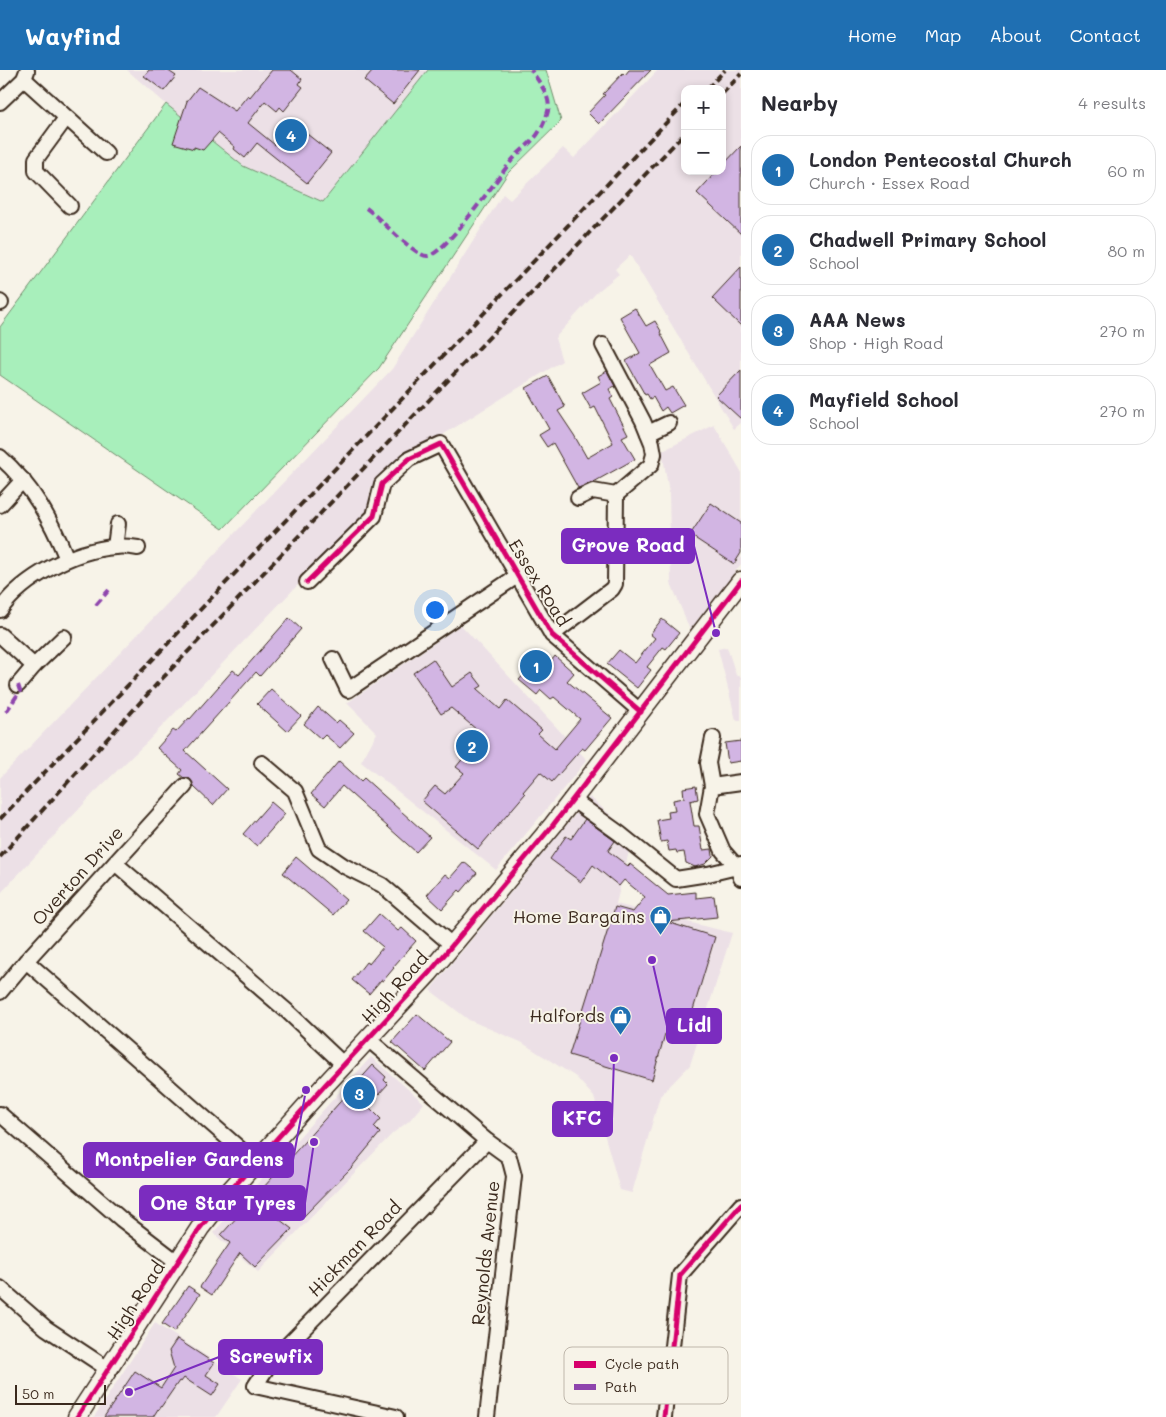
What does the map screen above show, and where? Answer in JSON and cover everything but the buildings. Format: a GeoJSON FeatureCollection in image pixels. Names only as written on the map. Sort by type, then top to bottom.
{"type":"FeatureCollection","features":[{"type":"Feature","properties":{"kind":"main road","name":"High Road"},"geometry":{"type":"LineString","coordinates":[[77,1417],[200,1228],[256,1163],[429,972],[553,826],[741,581]]}},
{"type":"Feature","properties":{"kind":"street"},"geometry":{"type":"LineString","coordinates":[[0,102],[26,74],[66,118],[106,153]]}},
{"type":"Feature","properties":{"kind":"street"},"geometry":{"type":"LineString","coordinates":[[66,118],[36,159],[36,171],[70,206]]}},
{"type":"Feature","properties":{"kind":"street"},"geometry":{"type":"LineString","coordinates":[[552,635],[612,589],[615,584],[616,495],[651,465],[654,454],[648,433],[603,345]]}},
{"type":"Feature","properties":{"kind":"street"},"geometry":{"type":"LineString","coordinates":[[648,433],[670,423]]}},
{"type":"Feature","properties":{"kind":"street","name":"Essex Road"},"geometry":{"type":"LineString","coordinates":[[307,582],[374,516],[382,484],[409,459],[442,444],[552,635],[641,712]]}},
{"type":"Feature","properties":{"kind":"street"},"geometry":{"type":"LineString","coordinates":[[0,457],[24,480],[36,497],[55,529],[67,559]]}},
{"type":"Feature","properties":{"kind":"street"},"geometry":{"type":"LineString","coordinates":[[0,504],[24,480]]}},
{"type":"Feature","properties":{"kind":"street"},"geometry":{"type":"LineString","coordinates":[[578,498],[593,491],[616,495]]}},
{"type":"Feature","properties":{"kind":"street"},"geometry":{"type":"LineString","coordinates":[[115,547],[118,524]]}},
{"type":"Feature","properties":{"kind":"street"},"geometry":{"type":"LineString","coordinates":[[0,610],[25,584],[67,559],[87,552],[115,547],[138,548]]}},
{"type":"Feature","properties":{"kind":"street"},"geometry":{"type":"LineString","coordinates":[[333,659],[348,690],[517,576]]}},
{"type":"Feature","properties":{"kind":"street"},"geometry":{"type":"LineString","coordinates":[[0,635],[34,666]]}},
{"type":"Feature","properties":{"kind":"street"},"geometry":{"type":"LineString","coordinates":[[18,686],[34,666],[64,637]]}},
{"type":"Feature","properties":{"kind":"street"},"geometry":{"type":"LineString","coordinates":[[713,738],[708,763],[712,786],[708,814],[723,851],[740,870]]}},
{"type":"Feature","properties":{"kind":"street"},"geometry":{"type":"LineString","coordinates":[[262,763],[295,791],[319,849],[344,866],[382,885],[452,944]]}},
{"type":"Feature","properties":{"kind":"street"},"geometry":{"type":"LineString","coordinates":[[712,786],[741,782]]}},
{"type":"Feature","properties":{"kind":"street","name":"Overton Drive"},"geometry":{"type":"LineString","coordinates":[[0,992],[185,786]]}},
{"type":"Feature","properties":{"kind":"street"},"geometry":{"type":"LineString","coordinates":[[573,800],[619,833],[676,879],[740,870]]}},
{"type":"Feature","properties":{"kind":"street"},"geometry":{"type":"LineString","coordinates":[[115,863],[288,1012],[344,1065]]}},
{"type":"Feature","properties":{"kind":"street"},"geometry":{"type":"LineString","coordinates":[[26,961],[256,1163]]}},
{"type":"Feature","properties":{"kind":"street","name":"Reynolds Avenue"},"geometry":{"type":"LineString","coordinates":[[368,1039],[487,1141],[509,1157],[514,1176],[487,1417]]}},
{"type":"Feature","properties":{"kind":"street"},"geometry":{"type":"LineString","coordinates":[[0,1114],[121,1219],[177,1262]]}},
{"type":"Feature","properties":{"kind":"street","name":"Hickman Road"},"geometry":{"type":"LineString","coordinates":[[396,1417],[255,1386],[270,1363],[487,1141]]}},
{"type":"Feature","properties":{"kind":"street"},"geometry":{"type":"LineString","coordinates":[[672,1347],[680,1275],[741,1206]]}},
{"type":"Feature","properties":{"kind":"street"},"geometry":{"type":"LineString","coordinates":[[0,1288],[46,1328],[108,1369]]}},
{"type":"Feature","properties":{"kind":"street"},"geometry":{"type":"LineString","coordinates":[[664,1417],[665,1404]]}},
{"type":"Feature","properties":{"kind":"shaded area"},"geometry":{"type":"Polygon","coordinates":[[[127,70],[428,70],[323,202],[243,166],[127,70]]]}},
{"type":"Feature","properties":{"kind":"shaded area"},"geometry":{"type":"Polygon","coordinates":[[[658,70],[741,70],[741,423],[734,429],[630,255],[615,269],[619,274],[597,292],[555,338],[562,361],[441,436],[402,456],[371,487],[367,513],[147,742],[94,793],[0,894],[0,778],[392,369],[503,194],[510,200],[563,148],[574,158],[658,70]]]}},
{"type":"Feature","properties":{"kind":"shaded area"},"geometry":{"type":"Polygon","coordinates":[[[714,425],[741,471],[741,564],[690,630],[671,583],[669,492],[662,451],[714,425]]]}},
{"type":"Feature","properties":{"kind":"shaded area"},"geometry":{"type":"Polygon","coordinates":[[[461,625],[587,760],[496,870],[361,762],[377,733],[347,703],[461,625]]]}},
{"type":"Feature","properties":{"kind":"shaded area"},"geometry":{"type":"Polygon","coordinates":[[[727,647],[736,675],[741,677],[741,720],[736,720],[718,649],[727,647]]]}},
{"type":"Feature","properties":{"kind":"shaded area"},"geometry":{"type":"Polygon","coordinates":[[[590,797],[633,835],[616,904],[732,933],[690,1065],[660,1096],[632,1193],[620,1190],[594,1097],[576,1077],[521,1042],[469,1020],[430,990],[590,797]]]}},
{"type":"Feature","properties":{"kind":"shaded area"},"geometry":{"type":"Polygon","coordinates":[[[371,1057],[424,1103],[409,1121],[393,1133],[258,1272],[213,1233],[371,1057]]]}},
{"type":"Feature","properties":{"kind":"shaded area"},"geometry":{"type":"Polygon","coordinates":[[[155,1323],[242,1379],[216,1417],[94,1417],[155,1323]]]}},
{"type":"Feature","properties":{"kind":"green space"},"geometry":{"type":"Polygon","coordinates":[[[428,70],[546,70],[561,121],[508,173],[379,368],[223,529],[0,375],[0,327],[166,104],[243,166],[323,202],[428,70]]]}},
{"type":"Feature","properties":{"kind":"railway"},"geometry":{"type":"LineString","coordinates":[[711,85],[725,70]]}},
{"type":"Feature","properties":{"kind":"railway"},"geometry":{"type":"LineString","coordinates":[[726,90],[741,74]]}},
{"type":"Feature","properties":{"kind":"railway"},"geometry":{"type":"LineString","coordinates":[[0,819],[681,107]]}},
{"type":"Feature","properties":{"kind":"railway"},"geometry":{"type":"LineString","coordinates":[[0,857],[156,685],[681,137]]}},
{"type":"Feature","properties":{"kind":"marked path"},"geometry":{"type":"LineString","coordinates":[[366,208],[415,251],[428,256],[436,252],[459,229],[513,159],[539,132],[549,106],[544,89],[531,70]]}},
{"type":"Feature","properties":{"kind":"marked path"},"geometry":{"type":"LineString","coordinates":[[96,605],[109,590]]}},
{"type":"Feature","properties":{"kind":"marked path"},"geometry":{"type":"LineString","coordinates":[[6,712],[20,691],[18,685]]}},
{"type":"Feature","properties":{"kind":"cycle path"},"geometry":{"type":"LineString","coordinates":[[307,582],[374,516],[382,484],[409,459],[441,444],[552,635],[641,712]]}},
{"type":"Feature","properties":{"kind":"cycle path"},"geometry":{"type":"LineString","coordinates":[[77,1417],[200,1228],[228,1193],[429,973],[553,825],[741,581]]}},
{"type":"Feature","properties":{"kind":"cycle path"},"geometry":{"type":"LineString","coordinates":[[672,1347],[680,1275],[741,1205]]}},
{"type":"Feature","properties":{"kind":"cycle path"},"geometry":{"type":"LineString","coordinates":[[664,1417],[665,1404]]}},
{"type":"Feature","properties":{"kind":"place","name":"Mayfield School"},"geometry":{"type":"Point","coordinates":[291,135]}},
{"type":"Feature","properties":{"kind":"place","name":"Grove Road"},"geometry":{"type":"Point","coordinates":[716,633]}},
{"type":"Feature","properties":{"kind":"place","name":"London Pentecostal Church"},"geometry":{"type":"Point","coordinates":[536,666]}},
{"type":"Feature","properties":{"kind":"place","name":"Chadwell Primary School"},"geometry":{"type":"Point","coordinates":[472,746]}},
{"type":"Feature","properties":{"kind":"place","name":"Home Bargains"},"geometry":{"type":"Point","coordinates":[661,936]}},
{"type":"Feature","properties":{"kind":"place","name":"Lidl"},"geometry":{"type":"Point","coordinates":[652,960]}},
{"type":"Feature","properties":{"kind":"place","name":"Halfords"},"geometry":{"type":"Point","coordinates":[621,1035]}},
{"type":"Feature","properties":{"kind":"place","name":"KFC"},"geometry":{"type":"Point","coordinates":[614,1058]}},
{"type":"Feature","properties":{"kind":"place","name":"Montpelier Gardens"},"geometry":{"type":"Point","coordinates":[306,1090]}},
{"type":"Feature","properties":{"kind":"place","name":"AAA News"},"geometry":{"type":"Point","coordinates":[359,1093]}},
{"type":"Feature","properties":{"kind":"place","name":"One Star Tyres"},"geometry":{"type":"Point","coordinates":[314,1142]}},
{"type":"Feature","properties":{"kind":"place","name":"Screwfix"},"geometry":{"type":"Point","coordinates":[129,1392]}}]}
